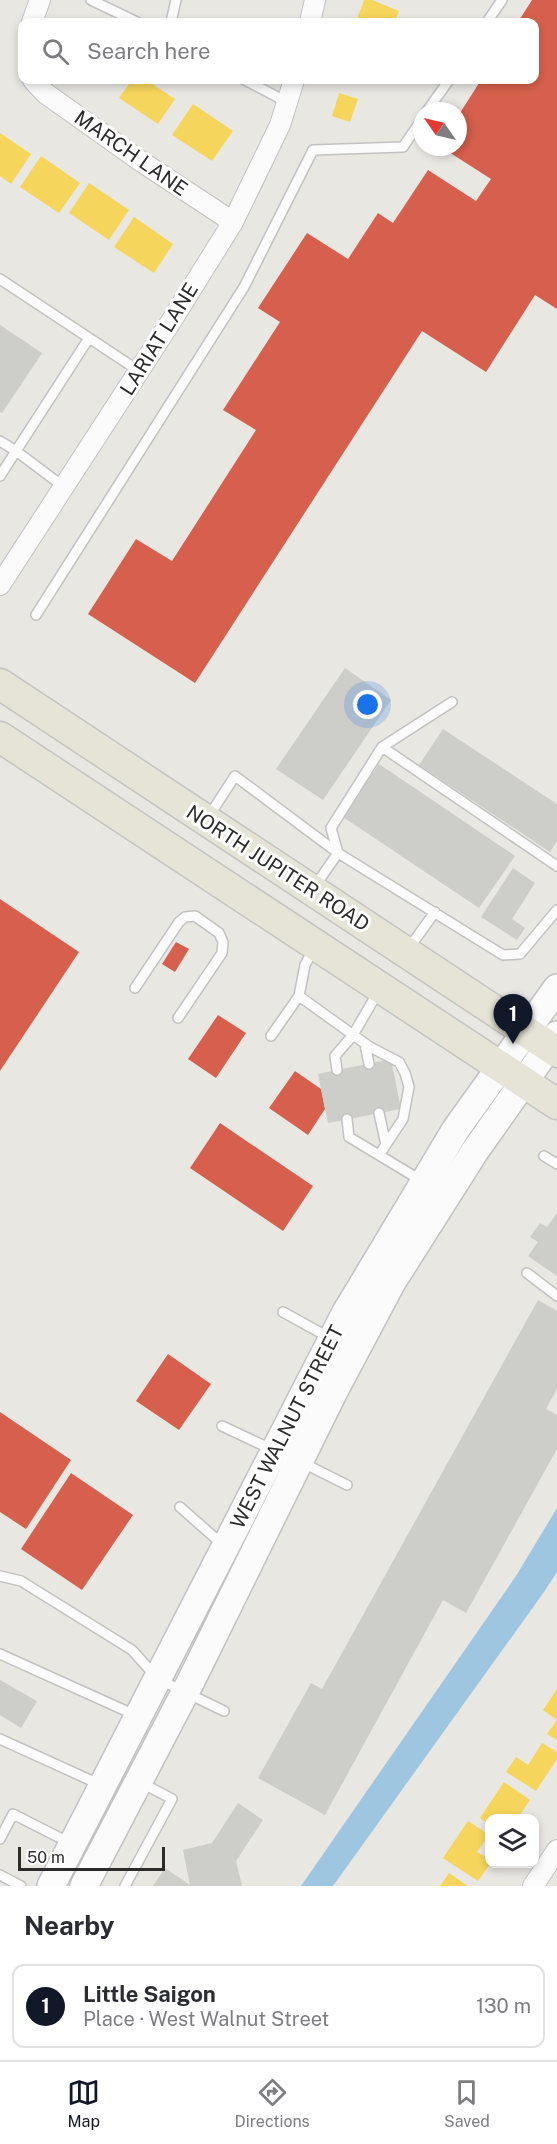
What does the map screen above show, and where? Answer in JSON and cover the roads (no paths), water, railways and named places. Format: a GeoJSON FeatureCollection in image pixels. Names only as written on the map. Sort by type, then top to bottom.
{"type":"FeatureCollection","features":[{"type":"Feature","properties":{"kind":"main road","name":"NORTH JUPITER ROAD"},"geometry":{"type":"LineString","coordinates":[[0,684],[406,952],[547,1041]]}},
{"type":"Feature","properties":{"kind":"main road"},"geometry":{"type":"LineString","coordinates":[[0,737],[557,1104]]}},
{"type":"Feature","properties":{"kind":"main road"},"geometry":{"type":"LineString","coordinates":[[182,856],[206,820]]}},
{"type":"Feature","properties":{"kind":"main road","name":"WEST WALNUT STREET"},"geometry":{"type":"LineString","coordinates":[[287,1456],[330,1343],[456,1129],[547,1041],[557,988]]}},
{"type":"Feature","properties":{"kind":"main road","name":"WEST WALNUT STREET"},"geometry":{"type":"LineString","coordinates":[[51,1886],[226,1547],[287,1456],[392,1282],[475,1151],[512,1074]]}},
{"type":"Feature","properties":{"kind":"main road"},"geometry":{"type":"LineString","coordinates":[[84,1886],[246,1570],[238,1542],[265,1490],[274,1467],[287,1456]]}},
{"type":"Feature","properties":{"kind":"street"},"geometry":{"type":"LineString","coordinates":[[33,18],[40,0]]}},
{"type":"Feature","properties":{"kind":"street"},"geometry":{"type":"LineString","coordinates":[[311,18],[315,0]]}},
{"type":"Feature","properties":{"kind":"street","name":"MARCH LANE"},"geometry":{"type":"LineString","coordinates":[[37,84],[45,93],[142,162],[233,222]]}},
{"type":"Feature","properties":{"kind":"street","name":"LARIAT LANE"},"geometry":{"type":"LineString","coordinates":[[0,585],[233,222],[280,125],[293,84]]}},
{"type":"Feature","properties":{"kind":"street"},"geometry":{"type":"LineString","coordinates":[[533,1886],[557,1850]]}},
{"type":"Feature","properties":{"kind":"lane"},"geometry":{"type":"LineString","coordinates":[[91,0],[129,18]]}},
{"type":"Feature","properties":{"kind":"lane"},"geometry":{"type":"LineString","coordinates":[[172,18],[176,0]]}},
{"type":"Feature","properties":{"kind":"lane"},"geometry":{"type":"LineString","coordinates":[[490,18],[502,0]]}},
{"type":"Feature","properties":{"kind":"lane"},"geometry":{"type":"LineString","coordinates":[[253,84],[287,102]]}},
{"type":"Feature","properties":{"kind":"lane"},"geometry":{"type":"LineString","coordinates":[[433,102],[445,84]]}},
{"type":"Feature","properties":{"kind":"lane"},"geometry":{"type":"LineString","coordinates":[[36,615],[244,287],[314,150],[403,147],[413,132]]}},
{"type":"Feature","properties":{"kind":"lane"},"geometry":{"type":"LineString","coordinates":[[0,279],[139,371]]}},
{"type":"Feature","properties":{"kind":"lane"},"geometry":{"type":"LineString","coordinates":[[0,476],[89,338]]}},
{"type":"Feature","properties":{"kind":"lane"},"geometry":{"type":"LineString","coordinates":[[0,441],[64,487]]}},
{"type":"Feature","properties":{"kind":"lane"},"geometry":{"type":"LineString","coordinates":[[338,853],[331,828],[382,747],[452,702]]}},
{"type":"Feature","properties":{"kind":"lane"},"geometry":{"type":"LineString","coordinates":[[382,747],[557,866]]}},
{"type":"Feature","properties":{"kind":"lane"},"geometry":{"type":"LineString","coordinates":[[206,820],[235,776],[338,853],[503,955],[520,954],[557,910]]}},
{"type":"Feature","properties":{"kind":"lane"},"geometry":{"type":"LineString","coordinates":[[312,890],[338,853]]}},
{"type":"Feature","properties":{"kind":"lane"},"geometry":{"type":"LineString","coordinates":[[406,952],[435,912]]}},
{"type":"Feature","properties":{"kind":"lane"},"geometry":{"type":"LineString","coordinates":[[135,988],[179,922],[185,917],[195,916],[219,933],[223,942],[222,953],[178,1018]]}},
{"type":"Feature","properties":{"kind":"lane"},"geometry":{"type":"LineString","coordinates":[[272,1036],[298,996],[305,965],[315,945]]}},
{"type":"Feature","properties":{"kind":"lane"},"geometry":{"type":"LineString","coordinates":[[338,1070],[335,1056],[353,1035],[381,988]]}},
{"type":"Feature","properties":{"kind":"lane"},"geometry":{"type":"LineString","coordinates":[[298,996],[365,1044],[399,1062],[405,1073],[409,1088],[403,1119],[379,1155]]}},
{"type":"Feature","properties":{"kind":"lane"},"geometry":{"type":"LineString","coordinates":[[365,1044],[369,1064]]}},
{"type":"Feature","properties":{"kind":"lane"},"geometry":{"type":"LineString","coordinates":[[379,1113],[386,1144]]}},
{"type":"Feature","properties":{"kind":"lane"},"geometry":{"type":"LineString","coordinates":[[346,1119],[349,1137],[424,1182]]}},
{"type":"Feature","properties":{"kind":"lane"},"geometry":{"type":"LineString","coordinates":[[544,1156],[557,1164]]}},
{"type":"Feature","properties":{"kind":"lane"},"geometry":{"type":"LineString","coordinates":[[527,1273],[557,1296]]}},
{"type":"Feature","properties":{"kind":"lane"},"geometry":{"type":"LineString","coordinates":[[283,1312],[330,1343]]}},
{"type":"Feature","properties":{"kind":"lane"},"geometry":{"type":"LineString","coordinates":[[222,1426],[347,1485]]}},
{"type":"Feature","properties":{"kind":"lane"},"geometry":{"type":"LineString","coordinates":[[180,1507],[226,1547]]}},
{"type":"Feature","properties":{"kind":"lane"},"geometry":{"type":"LineString","coordinates":[[0,1576],[21,1581],[132,1650],[158,1679],[224,1712]]}},
{"type":"Feature","properties":{"kind":"lane"},"geometry":{"type":"LineString","coordinates":[[0,1654],[139,1716]]}},
{"type":"Feature","properties":{"kind":"lane"},"geometry":{"type":"LineString","coordinates":[[0,1739],[103,1786]]}},
{"type":"Feature","properties":{"kind":"lane"},"geometry":{"type":"LineString","coordinates":[[125,1886],[172,1799],[138,1781]]}},
{"type":"Feature","properties":{"kind":"lane"},"geometry":{"type":"LineString","coordinates":[[0,1839],[13,1814],[73,1844]]}},
{"type":"Feature","properties":{"kind":"lane"},"geometry":{"type":"LineString","coordinates":[[0,1875],[21,1886]]}},
{"type":"Feature","properties":{"kind":"water"},"geometry":{"type":"Polygon","coordinates":[[[557,1508],[557,1572],[544,1592],[333,1886],[301,1886],[516,1576],[557,1508]]]}},
{"type":"Feature","properties":{"kind":"place","name":"Little Saigon"},"geometry":{"type":"Point","coordinates":[513,1044]}}]}
